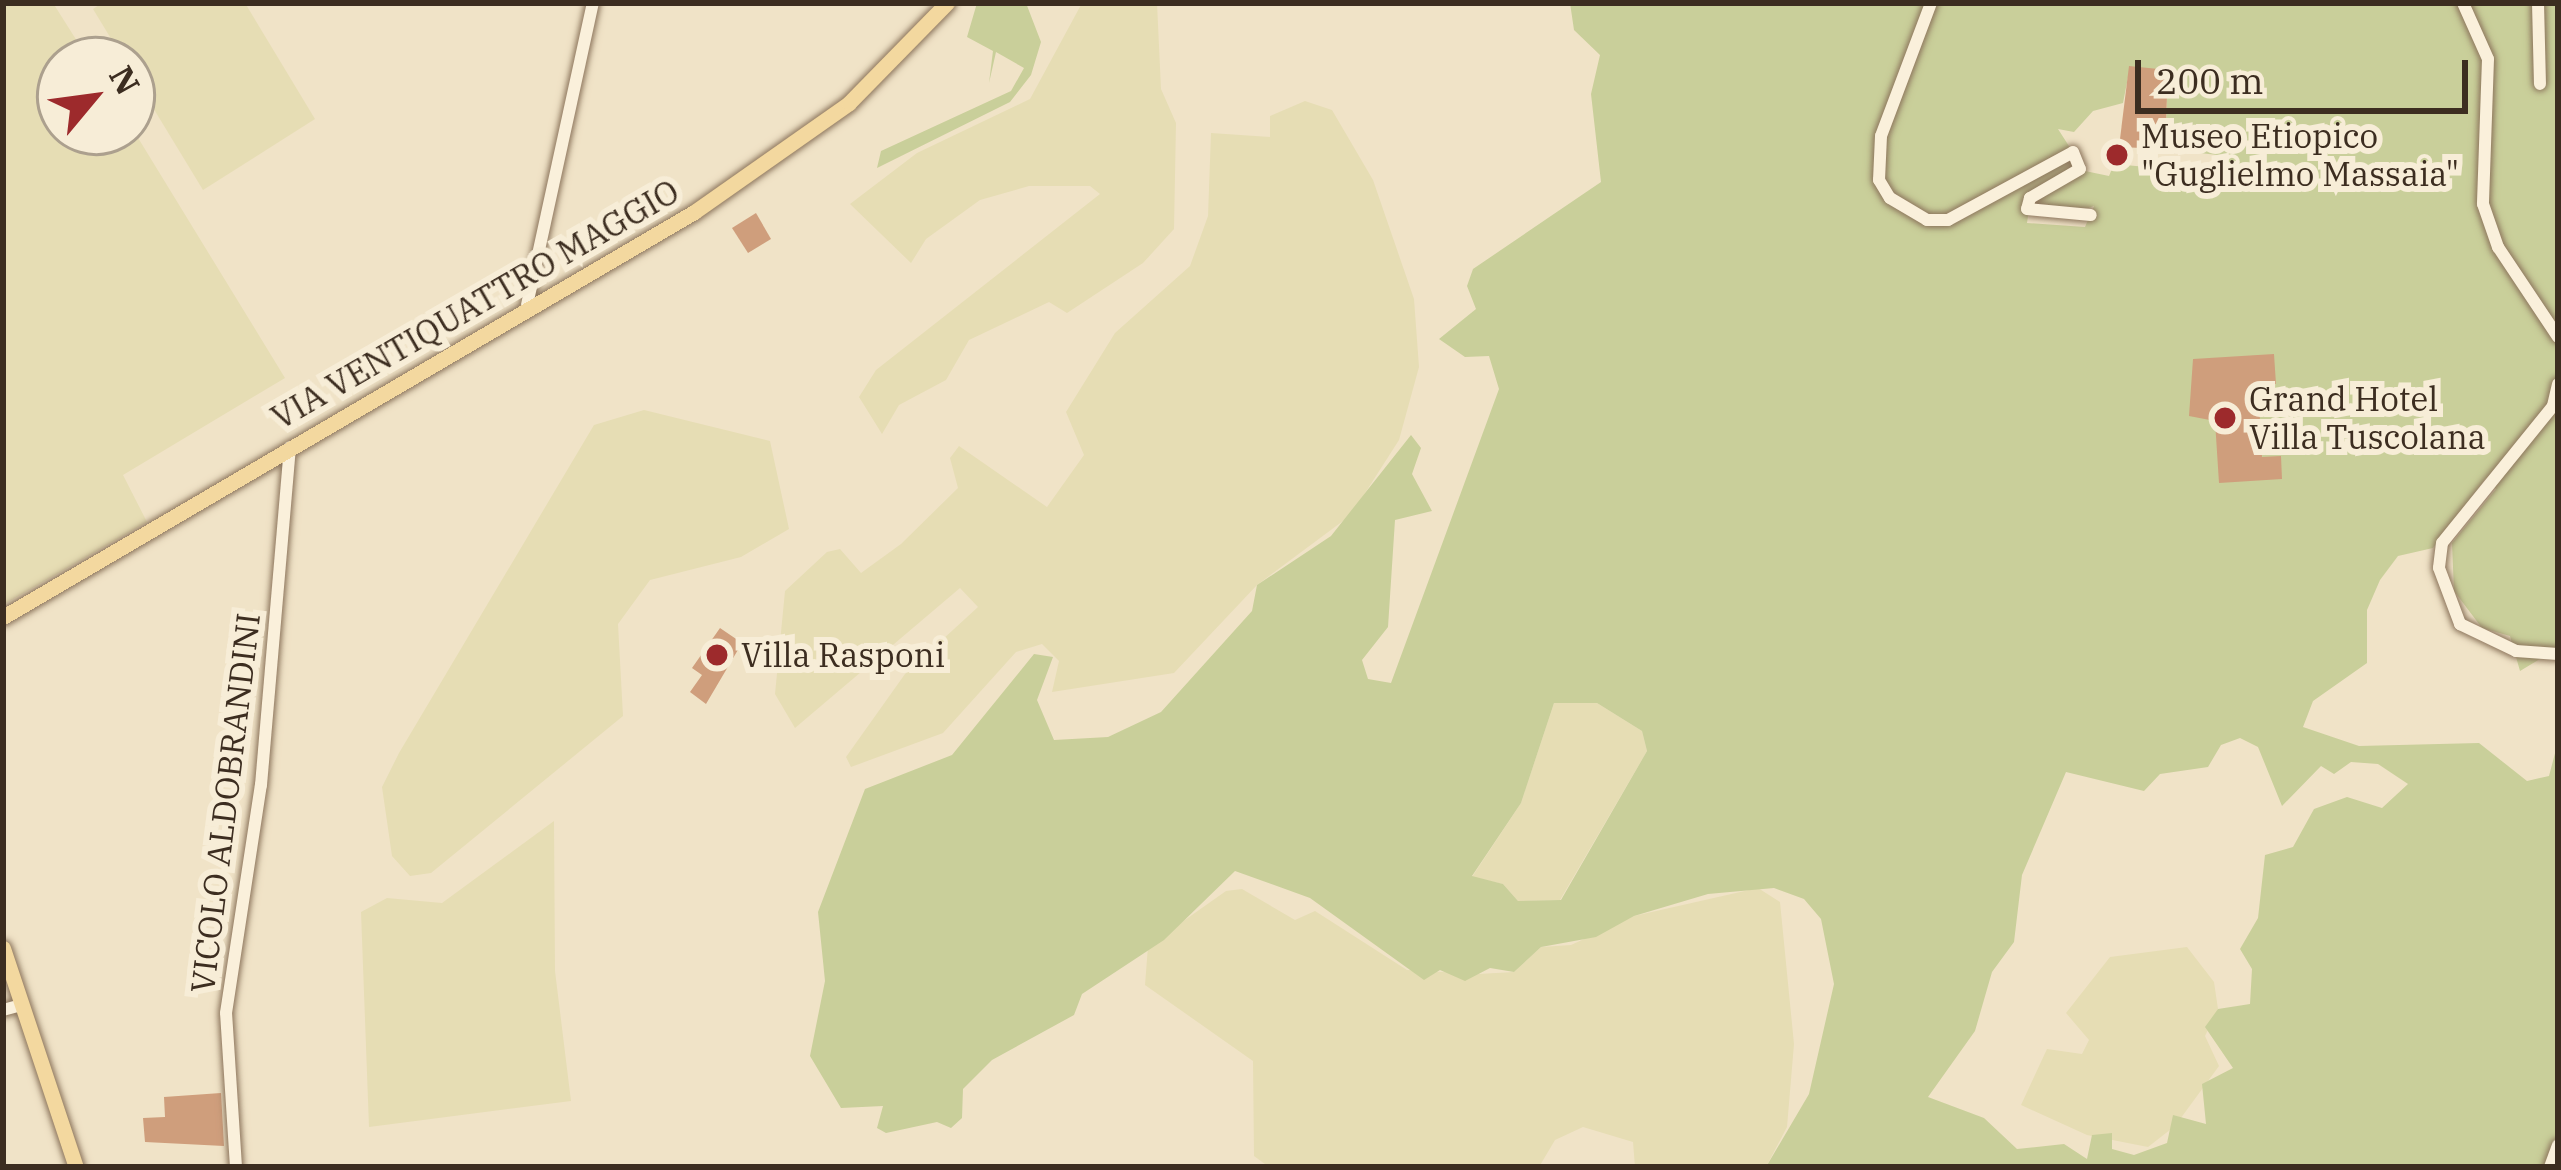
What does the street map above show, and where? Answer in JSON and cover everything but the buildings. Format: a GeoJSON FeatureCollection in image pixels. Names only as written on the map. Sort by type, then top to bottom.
{"type":"FeatureCollection","features":[{"type":"Feature","properties":{"kind":"main road","name":"VIA VENTIQUATTRO MAGGIO"},"geometry":{"type":"LineString","coordinates":[[3,617],[527,305],[694,212],[849,104],[947,3]]}},
{"type":"Feature","properties":{"kind":"main road"},"geometry":{"type":"LineString","coordinates":[[3,948],[76,1167]]}},
{"type":"Feature","properties":{"kind":"street"},"geometry":{"type":"LineString","coordinates":[[527,305],[593,3]]}},
{"type":"Feature","properties":{"kind":"street"},"geometry":{"type":"LineString","coordinates":[[1930,3],[1881,136],[1879,180],[1890,199],[1927,220],[1948,220],[2073,152],[2080,169],[2027,209],[2091,215]]}},
{"type":"Feature","properties":{"kind":"street"},"geometry":{"type":"LineString","coordinates":[[2463,3],[2488,59],[2482,204],[2498,247],[2558,337]]}},
{"type":"Feature","properties":{"kind":"street"},"geometry":{"type":"LineString","coordinates":[[2538,3],[2540,84]]}},
{"type":"Feature","properties":{"kind":"street"},"geometry":{"type":"LineString","coordinates":[[2558,384],[2553,406],[2442,543],[2439,568],[2460,624],[2516,651],[2558,654]]}},
{"type":"Feature","properties":{"kind":"street","name":"VICOLO ALDOBRANDINI"},"geometry":{"type":"LineString","coordinates":[[236,1167],[226,1013],[261,785],[290,446]]}},
{"type":"Feature","properties":{"kind":"street"},"geometry":{"type":"LineString","coordinates":[[3,1010],[22,1004]]}},
{"type":"Feature","properties":{"kind":"street"},"geometry":{"type":"LineString","coordinates":[[2550,1167],[2558,1145]]}},
{"type":"Feature","properties":{"kind":"shaded area"},"geometry":{"type":"Polygon","coordinates":[[[3,3],[53,3],[74,36],[36,36],[36,156],[149,156],[285,378],[123,475],[147,522],[3,605],[3,3]]]}},
{"type":"Feature","properties":{"kind":"shaded area"},"geometry":{"type":"Polygon","coordinates":[[[102,3],[245,3],[315,119],[203,190],[156,113],[156,36],[109,36],[93,9],[102,3]]]}},
{"type":"Feature","properties":{"kind":"shaded area"},"geometry":{"type":"Polygon","coordinates":[[[1082,3],[1157,3],[1161,89],[1176,123],[1174,229],[1143,263],[1067,313],[1049,302],[969,340],[946,380],[899,405],[882,434],[859,397],[876,370],[1100,194],[1090,186],[1029,186],[980,200],[926,239],[911,263],[850,204],[917,153],[1030,99],[1082,3]]]}},
{"type":"Feature","properties":{"kind":"shaded area"},"geometry":{"type":"Polygon","coordinates":[[[1305,101],[1332,110],[1373,180],[1414,299],[1419,367],[1399,440],[1351,515],[1257,585],[1174,673],[1052,692],[1059,661],[1042,644],[1016,652],[943,733],[851,767],[846,757],[905,674],[978,607],[960,588],[795,728],[775,694],[785,591],[827,552],[840,549],[861,573],[901,544],[958,488],[950,458],[959,446],[1047,507],[1084,455],[1066,412],[1115,333],[1190,266],[1208,216],[1211,133],[1270,137],[1270,116],[1305,101]]]}},
{"type":"Feature","properties":{"kind":"shaded area"},"geometry":{"type":"Polygon","coordinates":[[[644,410],[770,441],[789,529],[741,557],[650,580],[618,624],[623,716],[431,873],[410,876],[392,856],[382,787],[399,753],[594,425],[644,410]]]}},
{"type":"Feature","properties":{"kind":"shaded area"},"geometry":{"type":"Polygon","coordinates":[[[1554,703],[1597,703],[1642,731],[1647,751],[1560,900],[1518,901],[1503,884],[1472,877],[1521,803],[1554,703]]]}},
{"type":"Feature","properties":{"kind":"shaded area"},"geometry":{"type":"Polygon","coordinates":[[[554,821],[555,971],[571,1101],[369,1127],[361,912],[387,898],[442,903],[554,821]]]}},
{"type":"Feature","properties":{"kind":"shaded area"},"geometry":{"type":"Polygon","coordinates":[[[1758,888],[1780,902],[1794,1044],[1787,1127],[1766,1167],[1635,1167],[1633,1142],[1583,1127],[1555,1140],[1539,1167],[1269,1167],[1254,1156],[1253,1061],[1145,985],[1148,946],[1226,891],[1242,889],[1295,920],[1315,911],[1407,970],[1478,974],[1514,972],[1541,947],[1571,945],[1634,916],[1758,888]]]}},
{"type":"Feature","properties":{"kind":"shaded area"},"geometry":{"type":"Polygon","coordinates":[[[2187,947],[2214,982],[2218,1009],[2205,1036],[2219,1066],[2175,1126],[2148,1147],[2087,1135],[2021,1105],[2047,1049],[2082,1054],[2089,1040],[2066,1013],[2110,957],[2187,947]]]}},
{"type":"Feature","properties":{"kind":"green space"},"geometry":{"type":"Polygon","coordinates":[[[977,3],[1026,3],[1041,42],[1031,75],[1010,102],[877,168],[881,151],[1011,91],[1024,68],[996,52],[989,83],[993,51],[967,37],[977,3]]]}},
{"type":"Feature","properties":{"kind":"green space"},"geometry":{"type":"Polygon","coordinates":[[[1570,3],[2558,3],[2558,648],[2520,671],[2510,636],[2482,628],[2454,591],[2452,543],[2496,489],[2486,478],[2433,548],[2398,556],[2380,580],[2367,610],[2367,663],[2313,701],[2303,727],[2359,746],[2479,743],[2527,781],[2549,776],[2558,742],[2558,1167],[1766,1167],[1809,1094],[1834,984],[1821,919],[1804,899],[1774,888],[1708,894],[1634,916],[1596,937],[1541,947],[1514,972],[1490,968],[1465,981],[1440,970],[1424,980],[1310,898],[1235,871],[1164,940],[1082,994],[1074,1015],[992,1060],[963,1089],[962,1118],[951,1128],[937,1122],[886,1133],[877,1128],[883,1106],[841,1108],[810,1056],[825,981],[818,912],[865,789],[952,755],[1034,654],[1053,657],[1037,700],[1054,740],[1108,737],[1161,712],[1252,611],[1257,585],[1331,536],[1411,435],[1421,448],[1412,474],[1432,511],[1395,520],[1388,627],[1362,660],[1368,679],[1391,683],[1499,389],[1489,356],[1465,357],[1439,339],[1476,309],[1467,286],[1473,269],[1601,182],[1591,94],[1600,55],[1574,30],[1570,3]],[[2130,67],[2123,103],[2093,111],[2074,132],[2058,129],[2085,171],[2109,176],[2114,164],[2224,174],[2226,156],[2165,149],[2168,71],[2130,67]],[[2030,203],[2027,223],[2085,227],[2094,206],[2030,203]],[[1554,703],[1521,803],[1472,876],[1503,884],[1518,901],[1561,900],[1647,751],[1642,731],[1597,703],[1554,703]],[[2240,738],[2221,745],[2208,767],[2160,774],[2144,791],[2066,772],[2022,875],[2014,942],[1992,972],[1975,1031],[1928,1097],[1984,1118],[2017,1149],[2064,1144],[2087,1159],[2092,1135],[2112,1133],[2112,1149],[2134,1155],[2167,1143],[2173,1115],[2206,1124],[2202,1084],[2233,1068],[2205,1027],[2218,1009],[2250,1004],[2252,969],[2240,949],[2258,918],[2265,855],[2293,847],[2314,809],[2347,797],[2382,808],[2408,784],[2378,764],[2351,762],[2334,774],[2321,766],[2282,806],[2258,747],[2240,738]]]}},
{"type":"Feature","properties":{"kind":"place","name":"Museo Etiopico \"Guglielmo Massaia\""},"geometry":{"type":"Point","coordinates":[2117,155]}},
{"type":"Feature","properties":{"kind":"place","name":"Grand Hotel Villa Tuscolana"},"geometry":{"type":"Point","coordinates":[2225,418]}},
{"type":"Feature","properties":{"kind":"place","name":"Villa Rasponi"},"geometry":{"type":"Point","coordinates":[717,655]}}]}
